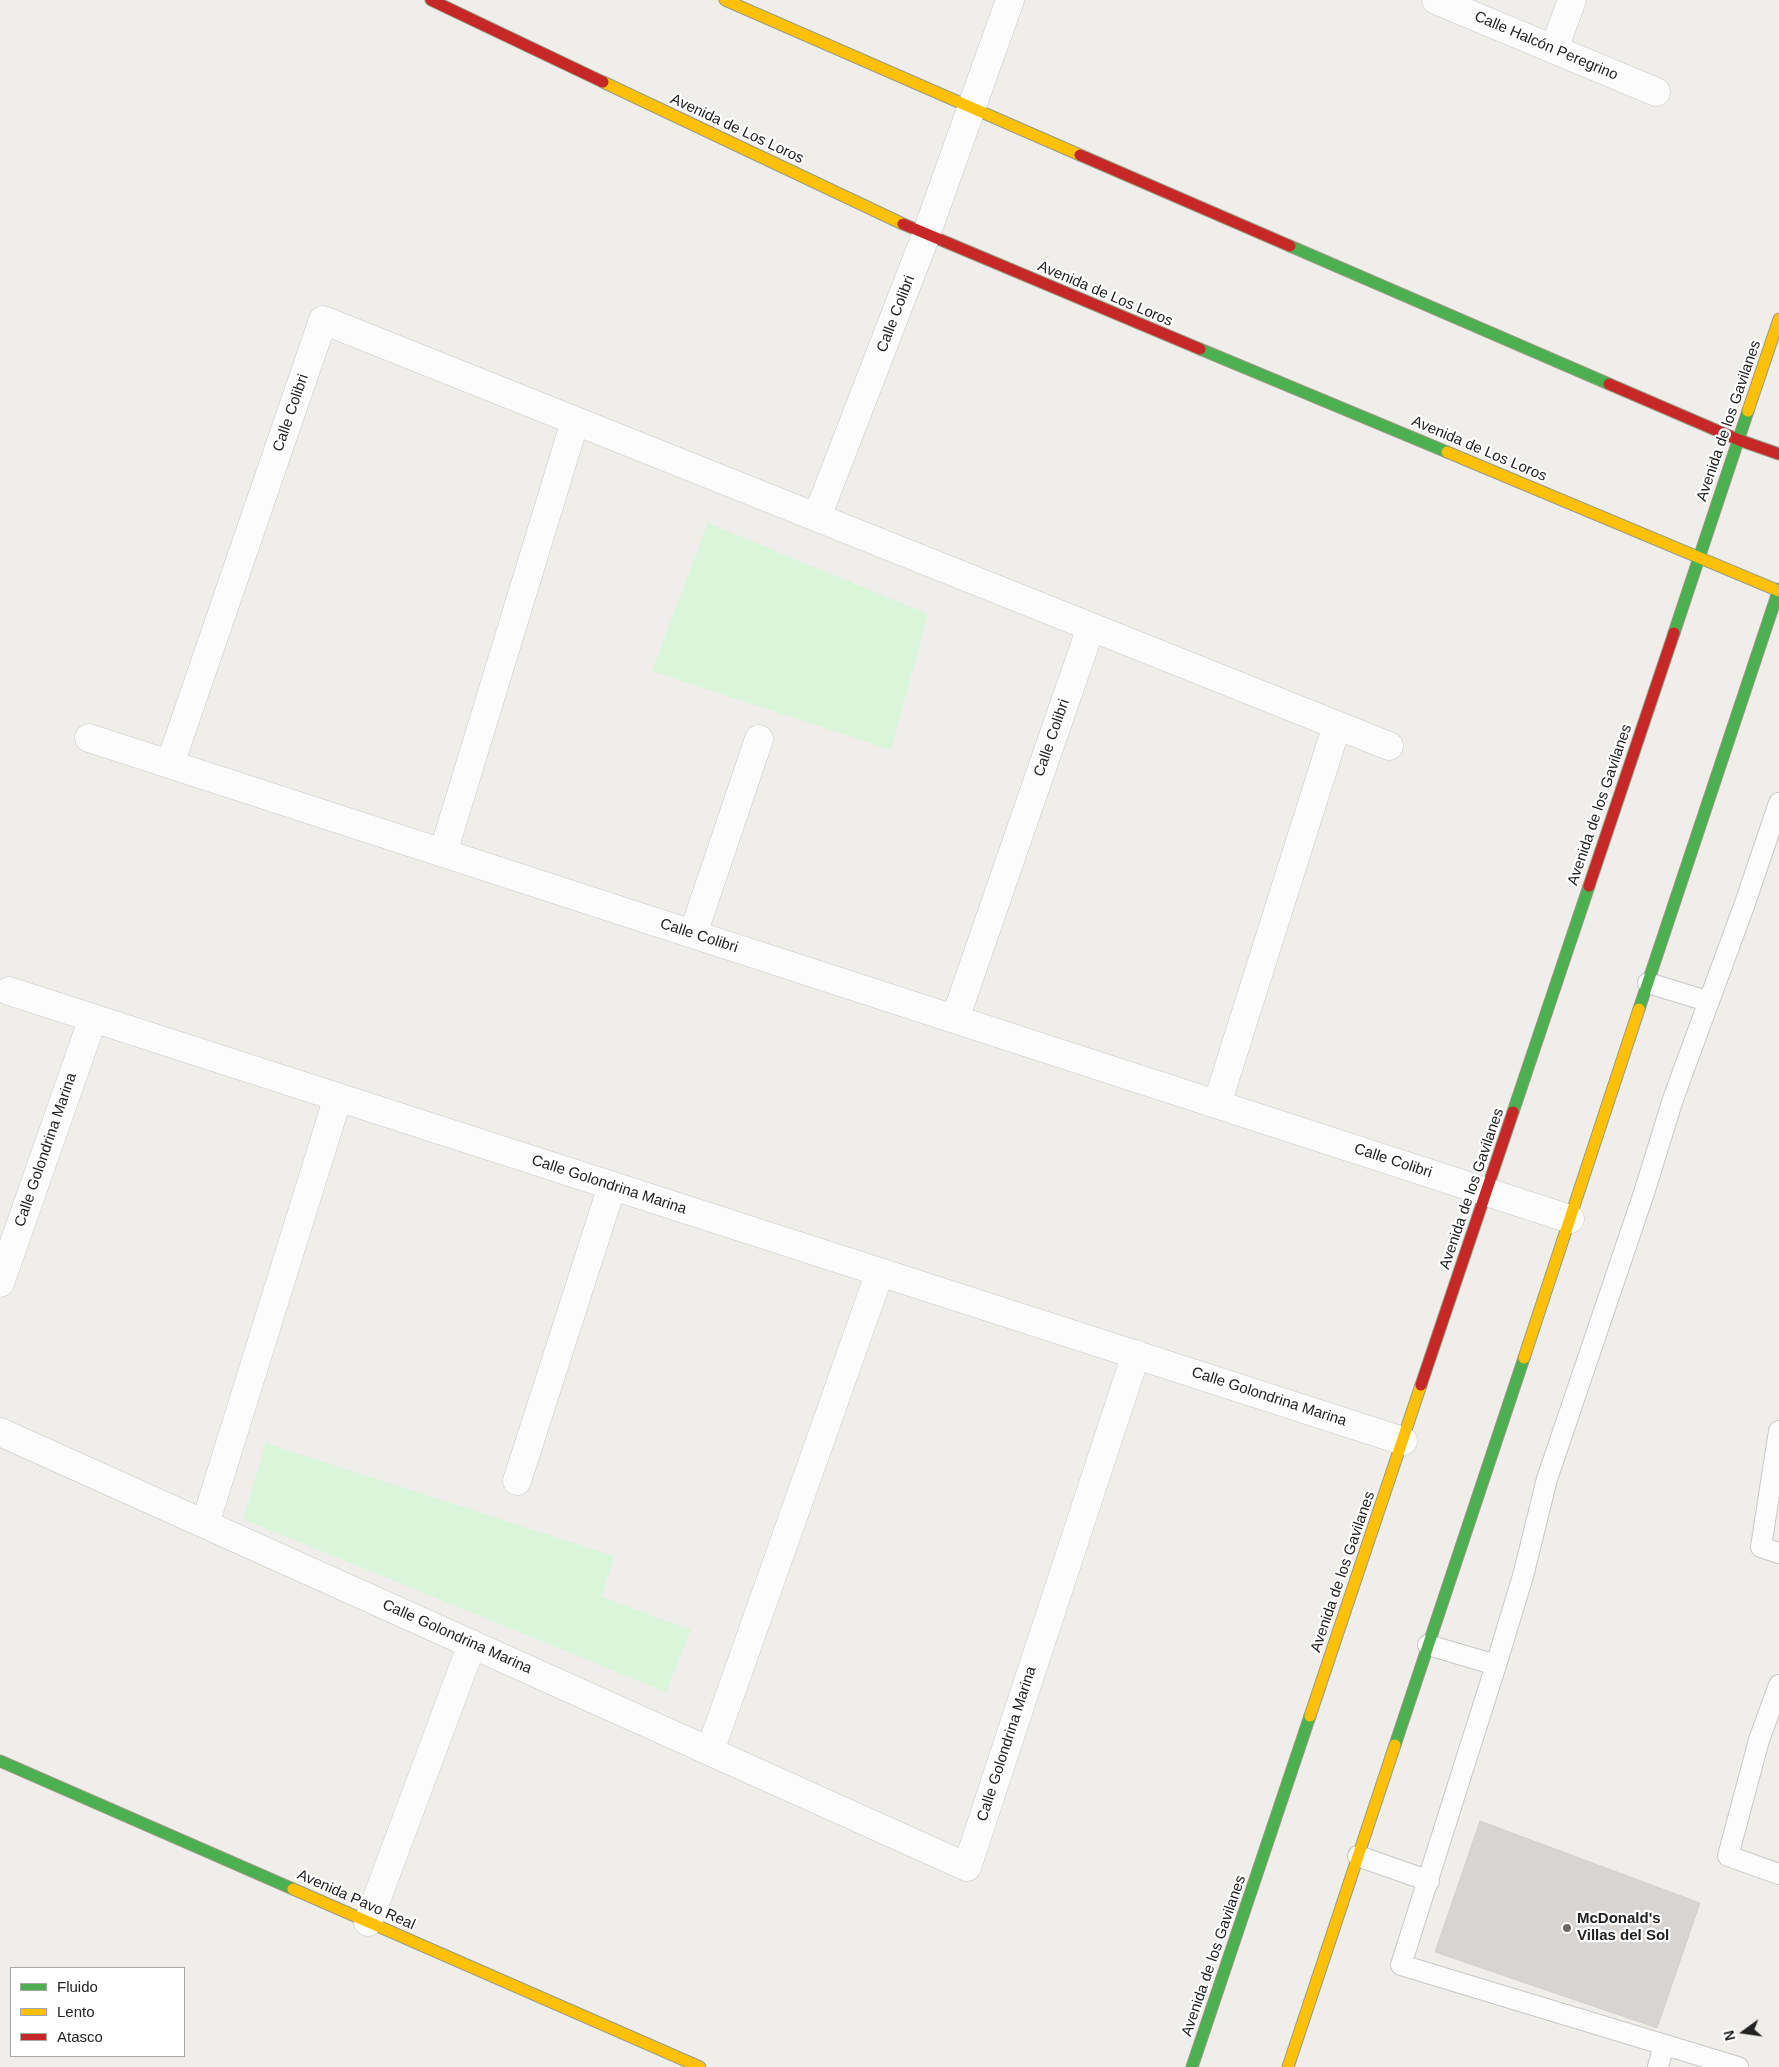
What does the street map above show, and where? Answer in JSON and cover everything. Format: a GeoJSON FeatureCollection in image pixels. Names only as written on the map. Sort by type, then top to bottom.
{"type":"FeatureCollection","features":[{"type":"Feature","properties":{"kind":"main road","name":"Avenida de Los Loros"},"geometry":{"type":"LineString","coordinates":[[431,0],[926,235],[1779,590]]}},
{"type":"Feature","properties":{"kind":"main road"},"geometry":{"type":"LineString","coordinates":[[725,0],[1738,440],[1779,454]]}},
{"type":"Feature","properties":{"kind":"main road","name":"Avenida de los Gavilanes"},"geometry":{"type":"LineString","coordinates":[[1192,2067],[1779,320]]}},
{"type":"Feature","properties":{"kind":"main road"},"geometry":{"type":"LineString","coordinates":[[1288,2067],[1779,590]]}},
{"type":"Feature","properties":{"kind":"main road","name":"Avenida Pavo Real"},"geometry":{"type":"LineString","coordinates":[[0,1761],[700,2067]]}},
{"type":"Feature","properties":{"kind":"street"},"geometry":{"type":"LineString","coordinates":[[970,108],[1010,0]]}},
{"type":"Feature","properties":{"kind":"street","name":"Calle Halcón Peregrino"},"geometry":{"type":"LineString","coordinates":[[1436,0],[1656,92]]}},
{"type":"Feature","properties":{"kind":"street"},"geometry":{"type":"LineString","coordinates":[[1554,49],[1572,0]]}},
{"type":"Feature","properties":{"kind":"street","name":"Calle Colibri"},"geometry":{"type":"LineString","coordinates":[[817,517],[926,235],[970,108]]}},
{"type":"Feature","properties":{"kind":"street","name":"Calle Colibri"},"geometry":{"type":"LineString","coordinates":[[170,764],[323,320],[1388,746]]}},
{"type":"Feature","properties":{"kind":"street"},"geometry":{"type":"LineString","coordinates":[[443,853],[576,421]]}},
{"type":"Feature","properties":{"kind":"street","name":"Calle Colibri"},"geometry":{"type":"LineString","coordinates":[[955,1019],[1090,627]]}},
{"type":"Feature","properties":{"kind":"street"},"geometry":{"type":"LineString","coordinates":[[1217,1104],[1337,725]]}},
{"type":"Feature","properties":{"kind":"street","name":"Calle Colibri"},"geometry":{"type":"LineString","coordinates":[[89,738],[1570,1219]]}},
{"type":"Feature","properties":{"kind":"street"},"geometry":{"type":"LineString","coordinates":[[693,934],[759,739]]}},
{"type":"Feature","properties":{"kind":"street","name":"Calle Golondrina Marina"},"geometry":{"type":"LineString","coordinates":[[9,991],[1403,1440]]}},
{"type":"Feature","properties":{"kind":"street","name":"Calle Golondrina Marina"},"geometry":{"type":"LineString","coordinates":[[0,1283],[93,1018]]}},
{"type":"Feature","properties":{"kind":"street"},"geometry":{"type":"LineString","coordinates":[[205,1524],[338,1097]]}},
{"type":"Feature","properties":{"kind":"street"},"geometry":{"type":"LineString","coordinates":[[517,1481],[612,1186]]}},
{"type":"Feature","properties":{"kind":"street"},"geometry":{"type":"LineString","coordinates":[[710,1751],[880,1272]]}},
{"type":"Feature","properties":{"kind":"street","name":"Calle Golondrina Marina"},"geometry":{"type":"LineString","coordinates":[[0,1432],[967,1867],[1136,1354]]}},
{"type":"Feature","properties":{"kind":"street"},"geometry":{"type":"LineString","coordinates":[[368,1922],[472,1644]]}},
{"type":"Feature","properties":{"kind":"lane"},"geometry":{"type":"LineString","coordinates":[[1738,2067],[1401,1965],[1429,1881],[1464,1760],[1523,1576],[1547,1479],[1644,1193],[1673,1099],[1707,1000],[1744,906],[1779,803]]}},
{"type":"Feature","properties":{"kind":"lane"},"geometry":{"type":"LineString","coordinates":[[1648,983],[1707,1000]]}},
{"type":"Feature","properties":{"kind":"lane"},"geometry":{"type":"LineString","coordinates":[[1779,1431],[1761,1547],[1779,1553]]}},
{"type":"Feature","properties":{"kind":"lane"},"geometry":{"type":"LineString","coordinates":[[1428,1644],[1496,1665]]}},
{"type":"Feature","properties":{"kind":"lane"},"geometry":{"type":"LineString","coordinates":[[1779,1684],[1759,1740],[1728,1856],[1779,1874]]}},
{"type":"Feature","properties":{"kind":"lane"},"geometry":{"type":"LineString","coordinates":[[1358,1856],[1429,1881]]}},
{"type":"Feature","properties":{"kind":"lane"},"geometry":{"type":"LineString","coordinates":[[1658,2067],[1664,2045]]}},
{"type":"Feature","properties":{"kind":"green space"},"geometry":{"type":"Polygon","coordinates":[[[708,523],[928,614],[891,750],[652,671],[708,523]]]}},
{"type":"Feature","properties":{"kind":"green space"},"geometry":{"type":"Polygon","coordinates":[[[266,1443],[614,1556],[602,1597],[691,1630],[666,1692],[243,1519],[266,1443]]]}},
{"type":"Feature","properties":{"kind":"building","name":"McDonald's Villas del Sol"},"geometry":{"type":"Polygon","coordinates":[[[1480,1821],[1700,1903],[1657,2028],[1435,1952],[1480,1821]]]}},
{"type":"Feature","properties":{"kind":"traffic: fast"},"geometry":{"type":"LineString","coordinates":[[1290,246],[1609,384]]}},
{"type":"Feature","properties":{"kind":"traffic: fast"},"geometry":{"type":"LineString","coordinates":[[1200,349],[1447,452]]}},
{"type":"Feature","properties":{"kind":"traffic: fast"},"geometry":{"type":"LineString","coordinates":[[1674,633],[1748,411]]}},
{"type":"Feature","properties":{"kind":"traffic: fast"},"geometry":{"type":"LineString","coordinates":[[1639,1009],[1779,589]]}},
{"type":"Feature","properties":{"kind":"traffic: fast"},"geometry":{"type":"LineString","coordinates":[[1513,1112],[1589,886]]}},
{"type":"Feature","properties":{"kind":"traffic: fast"},"geometry":{"type":"LineString","coordinates":[[1395,1745],[1524,1358]]}},
{"type":"Feature","properties":{"kind":"traffic: fast"},"geometry":{"type":"LineString","coordinates":[[1192,2067],[1310,1716]]}},
{"type":"Feature","properties":{"kind":"traffic: fast"},"geometry":{"type":"LineString","coordinates":[[0,1761],[293,1889]]}},
{"type":"Feature","properties":{"kind":"traffic: slow"},"geometry":{"type":"LineString","coordinates":[[725,0],[1080,155]]}},
{"type":"Feature","properties":{"kind":"traffic: slow"},"geometry":{"type":"LineString","coordinates":[[603,82],[903,224]]}},
{"type":"Feature","properties":{"kind":"traffic: slow"},"geometry":{"type":"LineString","coordinates":[[1748,411],[1779,319]]}},
{"type":"Feature","properties":{"kind":"traffic: slow"},"geometry":{"type":"LineString","coordinates":[[1447,452],[1779,591]]}},
{"type":"Feature","properties":{"kind":"traffic: slow"},"geometry":{"type":"LineString","coordinates":[[1524,1358],[1639,1009]]}},
{"type":"Feature","properties":{"kind":"traffic: slow"},"geometry":{"type":"LineString","coordinates":[[1310,1716],[1421,1385]]}},
{"type":"Feature","properties":{"kind":"traffic: slow"},"geometry":{"type":"LineString","coordinates":[[1288,2067],[1395,1745]]}},
{"type":"Feature","properties":{"kind":"traffic: slow"},"geometry":{"type":"LineString","coordinates":[[293,1889],[700,2067]]}},
{"type":"Feature","properties":{"kind":"traffic: jam"},"geometry":{"type":"LineString","coordinates":[[431,0],[603,82]]}},
{"type":"Feature","properties":{"kind":"traffic: jam"},"geometry":{"type":"LineString","coordinates":[[1080,155],[1290,246]]}},
{"type":"Feature","properties":{"kind":"traffic: jam"},"geometry":{"type":"LineString","coordinates":[[903,224],[1200,349]]}},
{"type":"Feature","properties":{"kind":"traffic: jam"},"geometry":{"type":"LineString","coordinates":[[1609,384],[1739,440],[1779,454]]}},
{"type":"Feature","properties":{"kind":"traffic: jam"},"geometry":{"type":"LineString","coordinates":[[1589,886],[1674,633]]}},
{"type":"Feature","properties":{"kind":"traffic: jam"},"geometry":{"type":"LineString","coordinates":[[1421,1385],[1513,1112]]}},
{"type":"Feature","properties":{"kind":"place","name":"McDonald's Villas del Sol"},"geometry":{"type":"Point","coordinates":[1567,1928]}}]}
